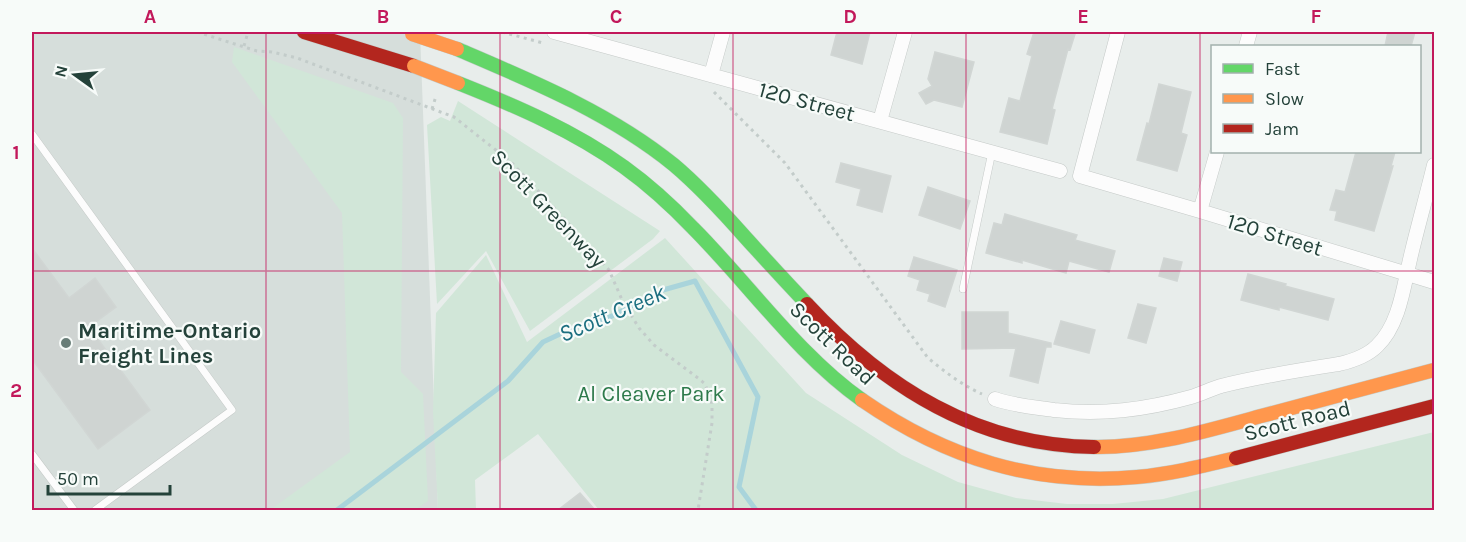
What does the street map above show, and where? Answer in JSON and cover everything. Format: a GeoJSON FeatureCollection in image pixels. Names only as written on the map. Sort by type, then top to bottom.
{"type":"FeatureCollection","features":[{"type":"Feature","properties":{"kind":"main road","name":"Scott Road"},"geometry":{"type":"LineString","coordinates":[[304,32],[414,66],[458,83],[536,116],[611,158],[646,184],[710,245],[794,339],[845,388],[920,437],[971,459],[1043,476],[1117,478],[1147,476],[1222,461],[1434,406]]}},
{"type":"Feature","properties":{"kind":"main road","name":"Scott Road"},"geometry":{"type":"LineString","coordinates":[[407,33],[457,49],[545,87],[628,132],[700,188],[819,316],[878,371],[912,395],[948,415],[984,429],[1020,440],[1078,447],[1117,447],[1164,441],[1213,430],[1434,370]]}},
{"type":"Feature","properties":{"kind":"street","name":"120 Street"},"geometry":{"type":"LineString","coordinates":[[554,32],[1060,171]]}},
{"type":"Feature","properties":{"kind":"street"},"geometry":{"type":"LineString","coordinates":[[711,75],[723,32]]}},
{"type":"Feature","properties":{"kind":"street"},"geometry":{"type":"LineString","coordinates":[[880,121],[905,32]]}},
{"type":"Feature","properties":{"kind":"street","name":"120 Street"},"geometry":{"type":"LineString","coordinates":[[1118,32],[1080,177],[1434,282]]}},
{"type":"Feature","properties":{"kind":"street"},"geometry":{"type":"LineString","coordinates":[[1200,211],[1216,153]]}},
{"type":"Feature","properties":{"kind":"street","name":"Scott Road"},"geometry":{"type":"LineString","coordinates":[[995,399],[1032,408],[1117,412],[1160,404],[1250,380],[1353,360],[1376,347],[1393,322],[1434,165]]}},
{"type":"Feature","properties":{"kind":"lane"},"geometry":{"type":"LineString","coordinates":[[32,134],[232,410],[95,510]]}},
{"type":"Feature","properties":{"kind":"lane"},"geometry":{"type":"LineString","coordinates":[[963,289],[992,152]]}},
{"type":"Feature","properties":{"kind":"lane"},"geometry":{"type":"LineString","coordinates":[[32,454],[74,510]]}},
{"type":"Feature","properties":{"kind":"path","name":"Scott Greenway"},"geometry":{"type":"LineString","coordinates":[[197,32],[257,51],[297,58],[454,117],[511,162],[609,270],[630,316],[639,328],[654,345],[704,383],[711,399],[712,423],[698,510]]}},
{"type":"Feature","properties":{"kind":"path"},"geometry":{"type":"LineString","coordinates":[[244,46],[248,32]]}},
{"type":"Feature","properties":{"kind":"path"},"geometry":{"type":"LineString","coordinates":[[707,89],[719,96],[785,163],[928,358],[968,387],[995,399]]}},
{"type":"Feature","properties":{"kind":"path"},"geometry":{"type":"LineString","coordinates":[[432,109],[436,96]]}},
{"type":"Feature","properties":{"kind":"shaded area"},"geometry":{"type":"Polygon","coordinates":[[[32,32],[420,32],[438,510],[32,510],[32,32]]]}},
{"type":"Feature","properties":{"kind":"green space"},"geometry":{"type":"Polygon","coordinates":[[[234,47],[393,103],[403,118],[401,372],[423,394],[428,501],[415,510],[270,510],[350,452],[342,213],[232,62],[234,47]]]}},
{"type":"Feature","properties":{"kind":"green space"},"geometry":{"type":"Polygon","coordinates":[[[458,101],[660,231],[653,239],[530,331],[486,251],[437,304],[427,125],[441,117],[450,121],[458,101]]]}},
{"type":"Feature","properties":{"kind":"green space","name":"Al Cleaver Park"},"geometry":{"type":"Polygon","coordinates":[[[665,238],[806,393],[902,455],[958,482],[1016,498],[1067,504],[1113,504],[1163,499],[1434,432],[1434,510],[599,510],[538,434],[475,480],[476,510],[438,510],[433,412],[436,313],[486,255],[527,342],[665,238]]]}},
{"type":"Feature","properties":{"kind":"building"},"geometry":{"type":"Polygon","coordinates":[[[837,32],[870,32],[862,64],[831,55],[837,32]]]}},
{"type":"Feature","properties":{"kind":"building"},"geometry":{"type":"Polygon","coordinates":[[[1034,32],[1075,34],[1070,50],[1068,49],[1052,109],[1055,110],[1047,144],[1000,132],[1009,98],[1020,101],[1032,56],[1027,54],[1034,32]]]}},
{"type":"Feature","properties":{"kind":"building"},"geometry":{"type":"Polygon","coordinates":[[[1388,32],[1415,32],[1411,45],[1385,45],[1388,32]]]}},
{"type":"Feature","properties":{"kind":"building"},"geometry":{"type":"Polygon","coordinates":[[[935,52],[974,62],[962,107],[934,100],[926,104],[919,93],[932,86],[928,79],[935,52]]]}},
{"type":"Feature","properties":{"kind":"building"},"geometry":{"type":"Polygon","coordinates":[[[1159,84],[1191,92],[1181,133],[1187,135],[1177,171],[1137,160],[1159,84]]]}},
{"type":"Feature","properties":{"kind":"building"},"geometry":{"type":"Polygon","coordinates":[[[1356,153],[1395,153],[1374,231],[1335,220],[1337,211],[1330,210],[1336,190],[1345,192],[1356,153]]]}},
{"type":"Feature","properties":{"kind":"building"},"geometry":{"type":"Polygon","coordinates":[[[841,163],[891,176],[882,212],[857,205],[861,189],[836,182],[841,163]]]}},
{"type":"Feature","properties":{"kind":"building"},"geometry":{"type":"Polygon","coordinates":[[[928,187],[970,201],[960,229],[919,215],[928,187]]]}},
{"type":"Feature","properties":{"kind":"building"},"geometry":{"type":"Polygon","coordinates":[[[1005,214],[1077,235],[1075,240],[1115,251],[1109,272],[1069,261],[1066,273],[1022,260],[1022,263],[986,253],[994,223],[1002,225],[1005,214]]]}},
{"type":"Feature","properties":{"kind":"building","name":"Maritime-Ontario Freight Lines"},"geometry":{"type":"Polygon","coordinates":[[[32,248],[69,298],[95,278],[116,307],[89,327],[150,410],[98,449],[32,359],[32,248]]]}},
{"type":"Feature","properties":{"kind":"building"},"geometry":{"type":"Polygon","coordinates":[[[914,257],[957,270],[945,307],[928,301],[930,294],[917,290],[920,280],[908,276],[914,257]]]}},
{"type":"Feature","properties":{"kind":"building"},"geometry":{"type":"Polygon","coordinates":[[[1164,258],[1182,262],[1177,281],[1159,276],[1164,258]]]}},
{"type":"Feature","properties":{"kind":"building"},"geometry":{"type":"Polygon","coordinates":[[[1248,274],[1334,299],[1328,320],[1241,300],[1248,274]]]}},
{"type":"Feature","properties":{"kind":"building"},"geometry":{"type":"Polygon","coordinates":[[[1138,304],[1156,308],[1146,343],[1128,338],[1138,304]]]}},
{"type":"Feature","properties":{"kind":"building"},"geometry":{"type":"Polygon","coordinates":[[[962,312],[1008,312],[1008,333],[1051,343],[1051,347],[1046,347],[1038,383],[1010,376],[1016,348],[962,349],[962,312]]]}},
{"type":"Feature","properties":{"kind":"building"},"geometry":{"type":"Polygon","coordinates":[[[1061,321],[1095,330],[1089,353],[1054,344],[1061,321]]]}},
{"type":"Feature","properties":{"kind":"building"},"geometry":{"type":"Polygon","coordinates":[[[580,493],[595,510],[558,510],[580,493]]]}},
{"type":"Feature","properties":{"kind":"waterway","name":"Scott Creek"},"geometry":{"type":"LineString","coordinates":[[337,510],[508,381],[543,342],[573,328],[608,318],[663,290],[695,281],[758,397],[739,487],[756,510]]}},
{"type":"Feature","properties":{"kind":"traffic: fast"},"geometry":{"type":"LineString","coordinates":[[457,49],[570,100],[624,129],[649,146],[702,191],[807,304]]}},
{"type":"Feature","properties":{"kind":"traffic: fast"},"geometry":{"type":"LineString","coordinates":[[458,83],[523,110],[565,131],[605,154],[633,174],[685,220],[816,362],[862,400]]}},
{"type":"Feature","properties":{"kind":"traffic: slow"},"geometry":{"type":"LineString","coordinates":[[412,34],[457,49]]}},
{"type":"Feature","properties":{"kind":"traffic: slow"},"geometry":{"type":"LineString","coordinates":[[414,66],[458,83]]}},
{"type":"Feature","properties":{"kind":"traffic: slow"},"geometry":{"type":"LineString","coordinates":[[1094,447],[1137,445],[1180,437],[1434,370]]}},
{"type":"Feature","properties":{"kind":"traffic: slow"},"geometry":{"type":"LineString","coordinates":[[862,400],[926,438],[992,464],[1027,472],[1099,479],[1137,477],[1175,472],[1236,458]]}},
{"type":"Feature","properties":{"kind":"traffic: jam"},"geometry":{"type":"LineString","coordinates":[[304,32],[414,66]]}},
{"type":"Feature","properties":{"kind":"traffic: jam"},"geometry":{"type":"LineString","coordinates":[[807,304],[868,361],[901,385],[936,406],[972,423],[1011,436],[1051,444],[1094,447]]}},
{"type":"Feature","properties":{"kind":"traffic: jam"},"geometry":{"type":"LineString","coordinates":[[1236,458],[1434,406]]}},
{"type":"Feature","properties":{"kind":"place","name":"Maritime-Ontario Freight Lines"},"geometry":{"type":"Point","coordinates":[66,343]}}]}
